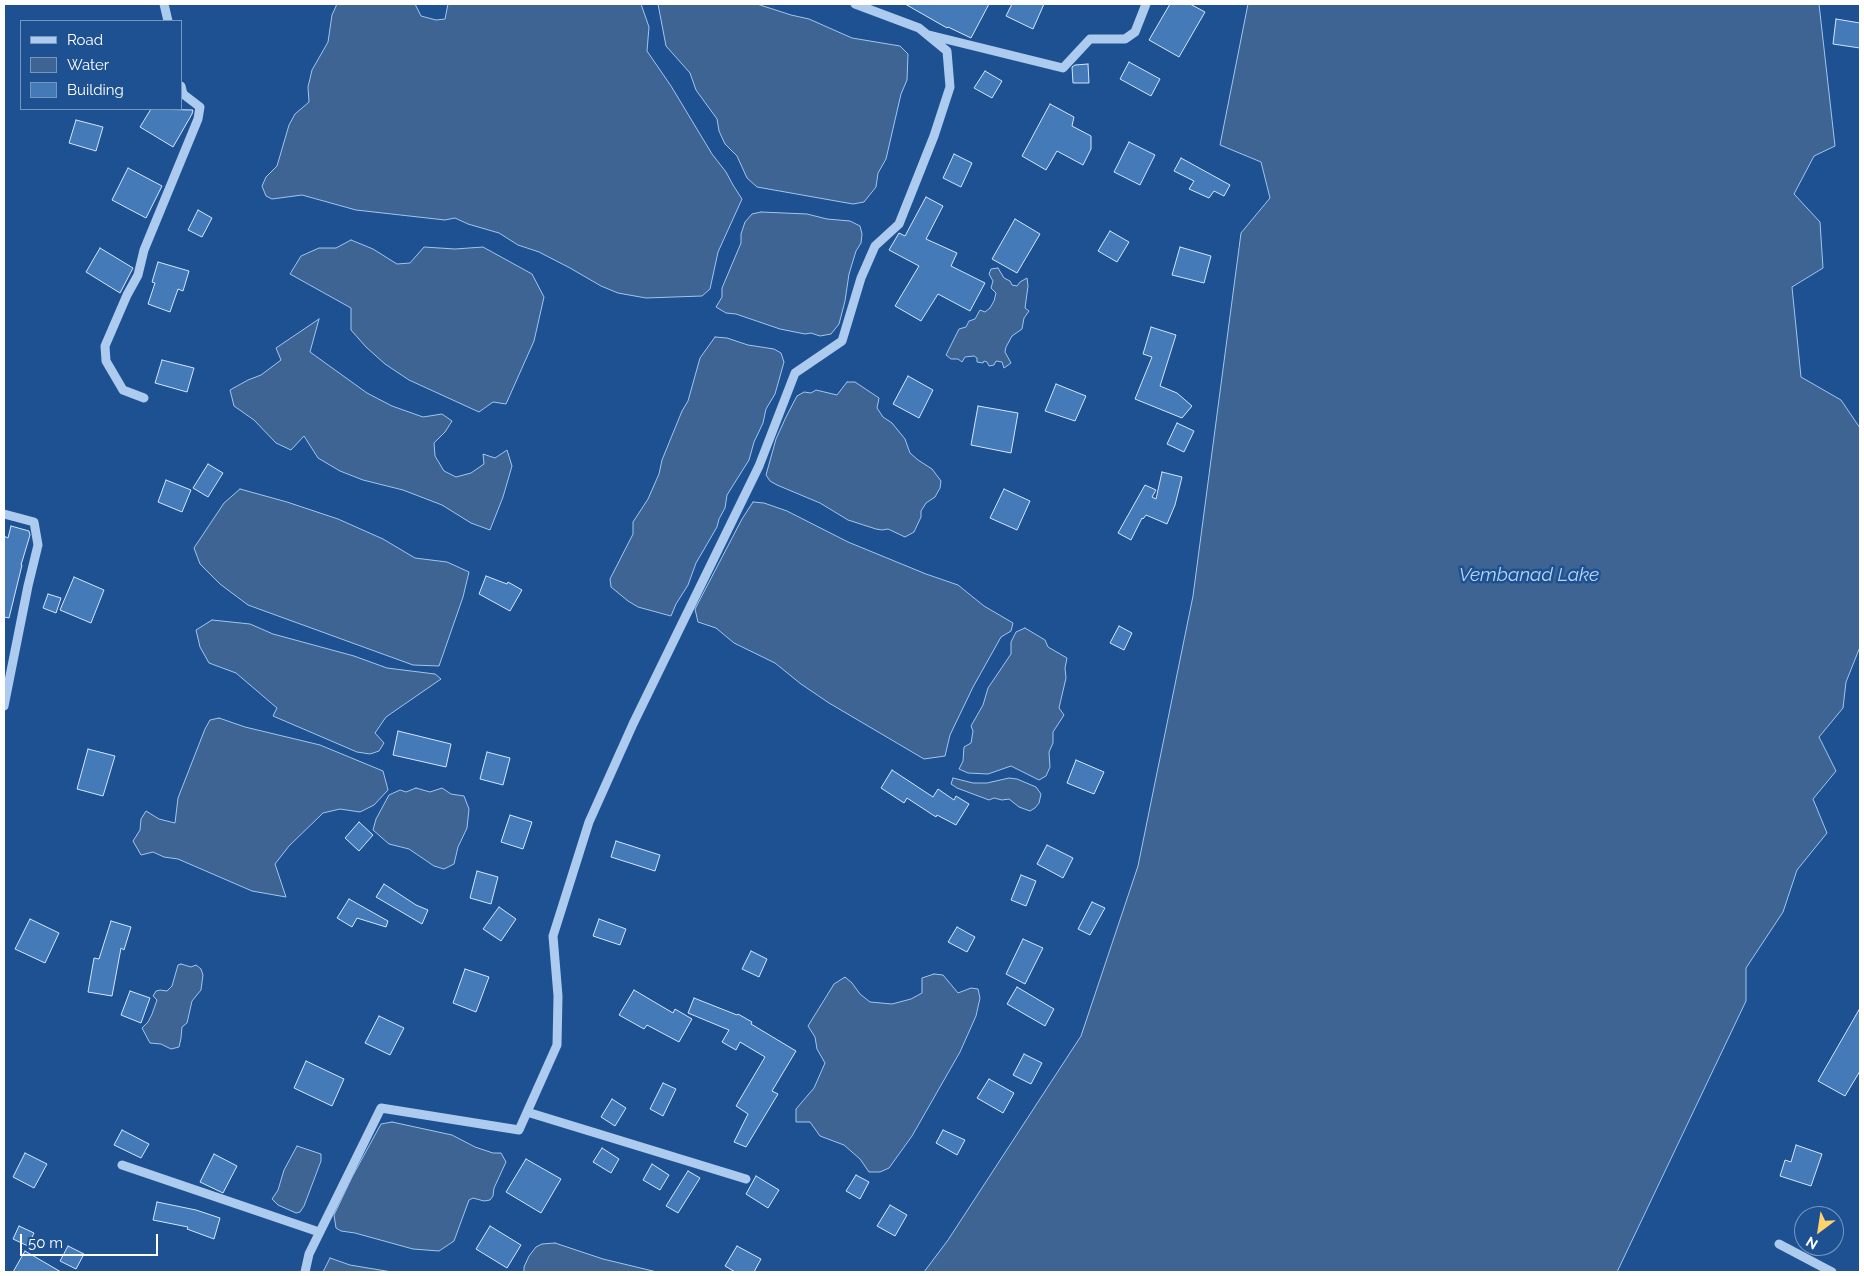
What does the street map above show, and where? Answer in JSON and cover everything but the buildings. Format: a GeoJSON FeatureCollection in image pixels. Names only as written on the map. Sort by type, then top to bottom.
{"type":"FeatureCollection","features":[{"type":"Feature","properties":{"kind":"street"},"geometry":{"type":"LineString","coordinates":[[164,4],[168,20]]}},
{"type":"Feature","properties":{"kind":"street"},"geometry":{"type":"LineString","coordinates":[[305,1272],[309,1254],[319,1232],[381,1108],[519,1130],[557,1045],[558,996],[552,936],[589,822],[633,724],[759,466],[795,373],[842,341],[861,278],[876,246],[899,224],[934,136],[950,87],[947,51],[919,28],[855,4]]}},
{"type":"Feature","properties":{"kind":"street"},"geometry":{"type":"LineString","coordinates":[[926,34],[1063,68],[1090,40],[1124,39],[1134,32],[1146,4]]}},
{"type":"Feature","properties":{"kind":"street"},"geometry":{"type":"LineString","coordinates":[[144,398],[123,390],[106,361],[105,346],[127,295],[138,275],[144,250],[198,119],[200,107],[183,94],[182,90]]}},
{"type":"Feature","properties":{"kind":"street"},"geometry":{"type":"LineString","coordinates":[[4,514],[34,522],[38,545],[4,706]]}},
{"type":"Feature","properties":{"kind":"street"},"geometry":{"type":"LineString","coordinates":[[527,1112],[746,1179]]}},
{"type":"Feature","properties":{"kind":"street"},"geometry":{"type":"LineString","coordinates":[[122,1165],[319,1232]]}},
{"type":"Feature","properties":{"kind":"street"},"geometry":{"type":"LineString","coordinates":[[1779,1244],[1832,1272]]}},
{"type":"Feature","properties":{"kind":"water"},"geometry":{"type":"Polygon","coordinates":[[[337,4],[415,4],[421,16],[436,20],[445,19],[448,4],[641,4],[649,27],[647,51],[742,199],[718,252],[710,289],[702,296],[646,298],[618,293],[601,286],[539,252],[518,245],[499,233],[455,218],[445,220],[356,210],[302,195],[272,199],[266,196],[262,186],[266,177],[277,166],[289,125],[295,114],[309,102],[308,87],[312,70],[328,42],[332,15],[337,4]]]}},
{"type":"Feature","properties":{"kind":"water"},"geometry":{"type":"Polygon","coordinates":[[[658,4],[757,4],[809,19],[852,38],[900,46],[908,54],[907,80],[901,94],[886,159],[878,173],[876,187],[864,202],[853,204],[757,187],[747,178],[737,156],[725,144],[719,131],[717,119],[696,90],[690,73],[666,46],[658,4]]]}},
{"type":"Feature","properties":{"kind":"water","name":"Vembanad Lake"},"geometry":{"type":"Polygon","coordinates":[[[1248,4],[1819,4],[1835,146],[1814,156],[1794,194],[1820,222],[1823,268],[1792,287],[1801,377],[1841,400],[1860,428],[1860,647],[1846,682],[1843,708],[1819,737],[1836,771],[1813,799],[1827,833],[1797,870],[1783,912],[1746,968],[1746,1001],[1617,1272],[924,1272],[948,1240],[1081,1036],[1138,866],[1193,596],[1241,233],[1270,198],[1261,162],[1220,145],[1248,4]]]}},
{"type":"Feature","properties":{"kind":"water"},"geometry":{"type":"Polygon","coordinates":[[[761,212],[807,214],[827,219],[850,221],[860,226],[862,234],[861,243],[856,251],[849,274],[839,324],[831,334],[820,336],[780,329],[736,314],[726,313],[716,307],[722,297],[722,288],[741,243],[741,234],[745,222],[752,214],[761,212]]]}},
{"type":"Feature","properties":{"kind":"water"},"geometry":{"type":"Polygon","coordinates":[[[351,240],[373,249],[397,264],[410,263],[424,247],[455,249],[483,247],[532,274],[544,297],[534,341],[506,404],[493,402],[479,412],[409,380],[385,364],[351,330],[351,308],[290,274],[301,256],[319,248],[336,248],[351,240]]]}},
{"type":"Feature","properties":{"kind":"water"},"geometry":{"type":"Polygon","coordinates":[[[998,268],[1004,278],[1010,281],[1012,285],[1017,286],[1027,278],[1028,286],[1025,308],[1029,311],[1024,318],[1022,329],[1012,336],[1006,347],[1005,352],[1011,363],[1004,368],[1002,362],[996,361],[994,365],[989,366],[984,361],[983,363],[977,362],[977,358],[974,356],[965,357],[962,362],[958,359],[951,359],[946,355],[959,329],[966,327],[969,321],[975,319],[980,310],[985,312],[990,308],[994,301],[996,293],[991,288],[993,281],[989,274],[991,269],[998,268]]]}},
{"type":"Feature","properties":{"kind":"water"},"geometry":{"type":"Polygon","coordinates":[[[319,319],[310,352],[367,393],[392,406],[423,417],[442,414],[452,421],[445,432],[434,443],[435,456],[444,471],[456,477],[471,473],[484,464],[483,454],[495,458],[507,450],[512,466],[503,497],[490,530],[471,523],[442,505],[403,490],[363,480],[340,471],[318,458],[304,436],[291,450],[276,443],[254,420],[234,406],[230,390],[261,375],[281,360],[276,348],[319,319]]]}},
{"type":"Feature","properties":{"kind":"water"},"geometry":{"type":"Polygon","coordinates":[[[715,337],[774,349],[781,353],[784,362],[775,394],[766,409],[763,423],[754,442],[749,460],[727,495],[725,508],[717,527],[696,563],[688,585],[671,616],[638,607],[628,601],[611,587],[610,579],[633,534],[633,522],[648,499],[659,474],[662,460],[688,401],[700,358],[715,337]]]}},
{"type":"Feature","properties":{"kind":"water"},"geometry":{"type":"Polygon","coordinates":[[[847,382],[855,382],[879,398],[877,408],[883,417],[892,423],[905,439],[910,453],[932,469],[941,481],[940,488],[935,497],[926,503],[921,511],[921,517],[914,532],[905,537],[888,529],[876,529],[848,520],[820,503],[777,485],[770,481],[766,475],[776,439],[797,396],[804,392],[811,393],[816,390],[837,395],[847,382]]]}},
{"type":"Feature","properties":{"kind":"water"},"geometry":{"type":"Polygon","coordinates":[[[240,489],[338,519],[383,539],[415,558],[447,562],[469,572],[463,597],[439,666],[413,665],[248,605],[220,584],[200,564],[194,548],[224,503],[240,489]]]}},
{"type":"Feature","properties":{"kind":"water"},"geometry":{"type":"Polygon","coordinates":[[[753,502],[764,503],[787,511],[848,542],[958,585],[984,606],[1013,623],[1011,631],[1001,637],[973,687],[950,735],[945,756],[924,759],[829,703],[775,663],[734,643],[716,628],[698,622],[695,609],[742,519],[753,502]]]}},
{"type":"Feature","properties":{"kind":"water"},"geometry":{"type":"Polygon","coordinates":[[[212,620],[250,624],[273,634],[354,656],[387,668],[435,674],[441,679],[386,717],[375,733],[384,743],[379,751],[370,754],[357,752],[273,716],[277,708],[236,673],[209,663],[200,647],[196,630],[212,620]]]}},
{"type":"Feature","properties":{"kind":"water"},"geometry":{"type":"Polygon","coordinates":[[[1025,628],[1045,640],[1048,647],[1067,658],[1066,678],[1059,708],[1064,715],[1053,732],[1053,743],[1049,752],[1050,767],[1046,776],[1039,780],[1011,766],[988,774],[968,773],[959,769],[963,761],[964,747],[971,743],[973,731],[971,726],[983,705],[988,688],[1011,654],[1011,642],[1016,632],[1025,628]]]}},
{"type":"Feature","properties":{"kind":"water"},"geometry":{"type":"Polygon","coordinates":[[[219,718],[245,727],[320,745],[383,771],[388,790],[374,805],[360,812],[340,809],[323,813],[289,846],[275,864],[286,897],[252,891],[178,859],[164,857],[153,852],[141,855],[133,841],[140,830],[141,819],[146,811],[159,819],[175,823],[178,798],[205,729],[210,720],[219,718]]]}},
{"type":"Feature","properties":{"kind":"water"},"geometry":{"type":"Polygon","coordinates":[[[953,778],[973,783],[987,783],[1009,778],[1017,779],[1036,787],[1041,794],[1039,803],[1030,811],[1019,807],[1009,799],[994,798],[989,800],[957,788],[951,784],[953,778]]]}},
{"type":"Feature","properties":{"kind":"water"},"geometry":{"type":"Polygon","coordinates":[[[416,788],[430,792],[442,788],[451,794],[464,796],[469,809],[467,828],[458,847],[454,864],[444,869],[434,866],[409,849],[389,844],[373,830],[376,819],[389,795],[400,790],[406,792],[416,788]]]}},
{"type":"Feature","properties":{"kind":"water"},"geometry":{"type":"Polygon","coordinates":[[[178,965],[191,967],[196,965],[201,969],[203,975],[201,990],[192,1001],[187,1023],[182,1027],[179,1047],[171,1049],[161,1044],[150,1043],[142,1028],[152,1014],[157,1000],[153,996],[156,991],[167,991],[172,986],[178,965]]]}},
{"type":"Feature","properties":{"kind":"water"},"geometry":{"type":"Polygon","coordinates":[[[934,974],[943,975],[958,993],[971,988],[978,989],[980,998],[976,1016],[960,1052],[912,1136],[889,1168],[880,1172],[869,1172],[860,1159],[844,1145],[820,1136],[810,1122],[796,1122],[796,1109],[814,1088],[825,1063],[817,1049],[815,1037],[808,1026],[834,984],[845,977],[870,1002],[892,1004],[911,999],[922,993],[922,978],[934,974]]]}},
{"type":"Feature","properties":{"kind":"water"},"geometry":{"type":"Polygon","coordinates":[[[392,1122],[452,1135],[475,1147],[493,1153],[501,1153],[506,1162],[490,1200],[484,1201],[473,1198],[469,1200],[454,1241],[439,1251],[413,1249],[341,1231],[336,1228],[334,1215],[352,1177],[381,1124],[392,1122]]]}},
{"type":"Feature","properties":{"kind":"water"},"geometry":{"type":"Polygon","coordinates":[[[297,1146],[321,1154],[321,1161],[304,1206],[300,1212],[296,1213],[278,1205],[272,1199],[278,1190],[284,1170],[297,1146]]]}},
{"type":"Feature","properties":{"kind":"water"},"geometry":{"type":"Polygon","coordinates":[[[555,1243],[603,1259],[657,1272],[524,1272],[529,1256],[536,1247],[542,1244],[555,1243]]]}},
{"type":"Feature","properties":{"kind":"water"},"geometry":{"type":"Polygon","coordinates":[[[330,1258],[350,1265],[392,1272],[323,1272],[330,1258]]]}}]}
